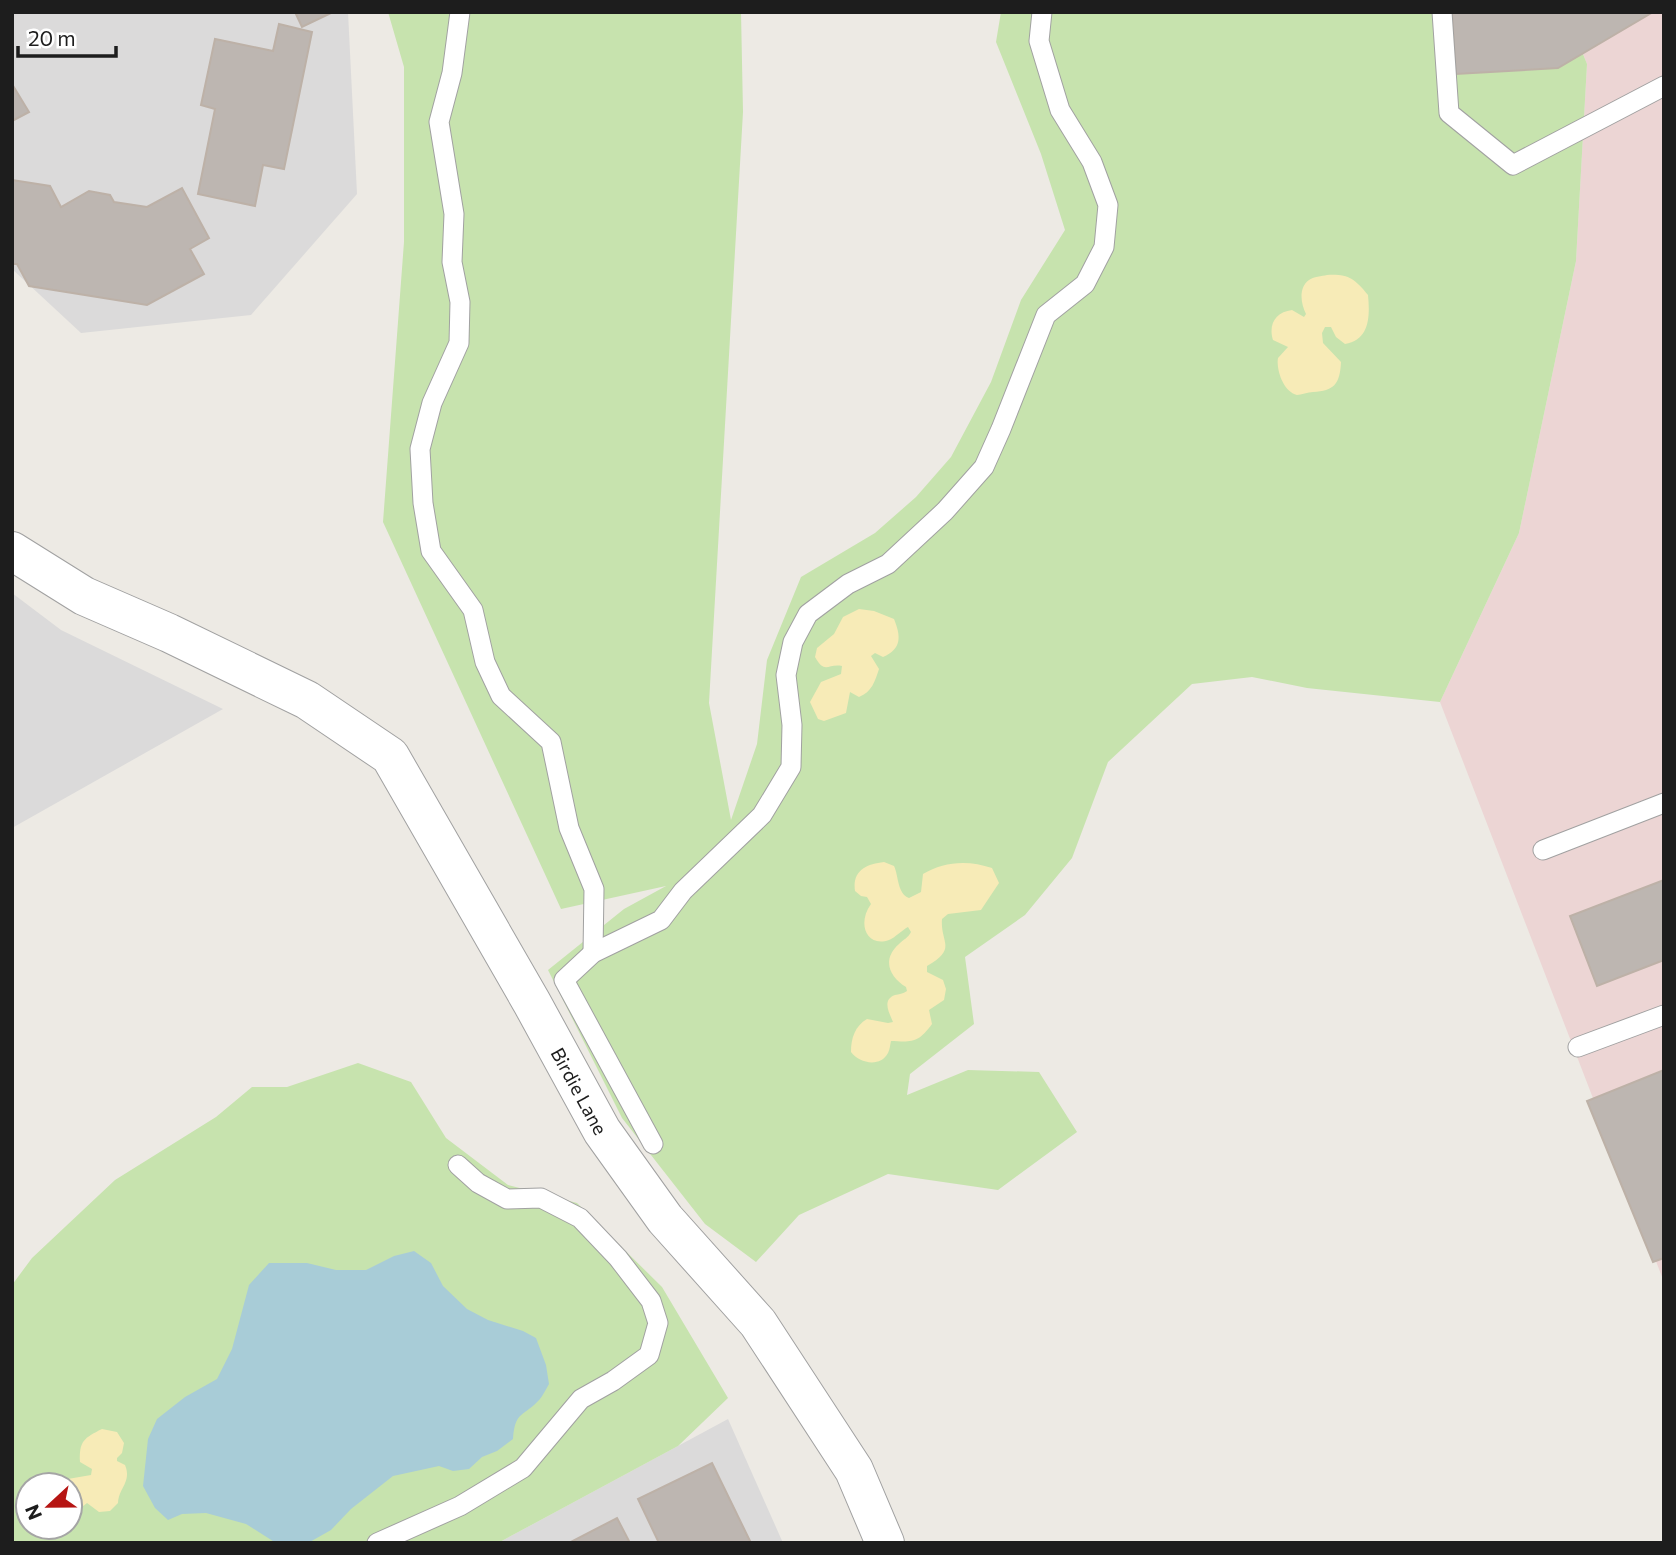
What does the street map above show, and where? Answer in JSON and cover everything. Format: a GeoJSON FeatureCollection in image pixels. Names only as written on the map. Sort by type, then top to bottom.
{"type":"FeatureCollection","features":[{"type":"Feature","properties":{"kind":"street","name":"Birdie Lane"},"geometry":{"type":"LineString","coordinates":[[12,551],[84,596],[169,633],[307,700],[390,756],[526,991],[602,1131],[665,1219],[758,1323],[854,1470],[885,1543]]}},
{"type":"Feature","properties":{"kind":"lane"},"geometry":{"type":"LineString","coordinates":[[460,12],[452,73],[439,122],[454,214],[452,262],[460,302],[459,343],[432,403],[420,449],[424,503],[431,551],[473,610],[485,662],[501,696],[551,742],[569,828],[594,889],[593,953]]}},
{"type":"Feature","properties":{"kind":"lane"},"geometry":{"type":"LineString","coordinates":[[653,1144],[564,980],[593,953],[662,920],[683,891],[762,815],[791,767],[792,725],[786,674],[793,642],[808,614],[848,584],[888,564],[945,512],[984,467],[1046,315],[1085,284],[1104,247],[1108,205],[1092,162],[1060,110],[1039,41],[1042,12]]}},
{"type":"Feature","properties":{"kind":"lane"},"geometry":{"type":"LineString","coordinates":[[1442,12],[1449,113],[1513,165],[1664,86]]}},
{"type":"Feature","properties":{"kind":"lane"},"geometry":{"type":"LineString","coordinates":[[1542,850],[1664,803]]}},
{"type":"Feature","properties":{"kind":"lane"},"geometry":{"type":"LineString","coordinates":[[1577,1047],[1664,1015]]}},
{"type":"Feature","properties":{"kind":"lane"},"geometry":{"type":"LineString","coordinates":[[377,1543],[460,1506],[523,1468],[581,1399],[613,1381],[649,1355],[658,1323],[651,1301],[618,1258],[580,1218],[541,1198],[507,1199],[478,1183],[458,1165]]}},
{"type":"Feature","properties":{"kind":"shaded area"},"geometry":{"type":"Polygon","coordinates":[[[12,12],[348,12],[357,194],[251,315],[81,333],[12,269],[12,12]]]}},
{"type":"Feature","properties":{"kind":"shaded area"},"geometry":{"type":"Polygon","coordinates":[[[1566,12],[1664,12],[1664,1282],[1440,702],[1519,533],[1576,261],[1587,64],[1566,12]]]}},
{"type":"Feature","properties":{"kind":"shaded area"},"geometry":{"type":"Polygon","coordinates":[[[12,593],[61,630],[223,709],[12,828],[12,593]]]}},
{"type":"Feature","properties":{"kind":"shaded area"},"geometry":{"type":"Polygon","coordinates":[[[728,1419],[783,1543],[498,1543],[728,1419]]]}},
{"type":"Feature","properties":{"kind":"green space"},"geometry":{"type":"Polygon","coordinates":[[[388,12],[741,12],[743,112],[709,703],[731,820],[757,744],[767,660],[801,577],[875,533],[916,497],[951,457],[991,382],[1021,300],[1065,230],[1041,154],[996,42],[1001,12],[1566,12],[1587,64],[1576,261],[1519,533],[1440,702],[1307,688],[1252,677],[1192,684],[1108,762],[1072,858],[1025,915],[965,957],[974,1024],[910,1074],[907,1095],[968,1070],[1039,1072],[1077,1132],[998,1190],[888,1174],[799,1215],[756,1262],[705,1224],[622,1118],[548,970],[624,909],[666,886],[561,909],[383,522],[404,242],[404,67],[388,12]]]}},
{"type":"Feature","properties":{"kind":"green space"},"geometry":{"type":"Polygon","coordinates":[[[358,1063],[411,1082],[446,1138],[508,1185],[577,1203],[662,1287],[728,1398],[678,1446],[498,1543],[12,1543],[12,1285],[32,1258],[115,1180],[216,1117],[252,1087],[287,1087],[358,1063]]]}},
{"type":"Feature","properties":{"kind":"sand"},"geometry":{"type":"Polygon","coordinates":[[[1327,275],[1350,278],[1368,295],[1367,326],[1359,338],[1345,344],[1336,337],[1331,327],[1325,327],[1322,333],[1323,343],[1341,362],[1337,381],[1326,390],[1297,395],[1288,390],[1279,374],[1278,358],[1288,347],[1273,340],[1273,324],[1278,316],[1286,311],[1292,310],[1304,317],[1303,287],[1311,279],[1327,275]]]}},
{"type":"Feature","properties":{"kind":"sand"},"geometry":{"type":"Polygon","coordinates":[[[859,609],[874,611],[894,619],[899,636],[897,646],[883,657],[875,653],[871,656],[879,669],[874,682],[867,692],[859,697],[850,692],[846,713],[824,721],[818,719],[810,702],[821,682],[841,674],[842,666],[821,666],[815,657],[817,648],[834,634],[843,617],[859,609]]]}},
{"type":"Feature","properties":{"kind":"sand"},"geometry":{"type":"Polygon","coordinates":[[[884,862],[894,866],[900,889],[909,898],[921,892],[923,874],[948,864],[966,863],[992,868],[999,883],[981,910],[948,914],[942,919],[945,950],[927,966],[927,972],[943,980],[946,989],[944,1000],[929,1010],[932,1024],[923,1035],[914,1040],[891,1041],[884,1058],[870,1062],[859,1059],[851,1052],[859,1025],[867,1019],[893,1022],[888,1000],[907,991],[892,973],[889,962],[893,950],[911,932],[908,927],[892,939],[881,942],[870,937],[864,926],[871,904],[867,897],[855,891],[856,878],[862,870],[884,862]]]}},
{"type":"Feature","properties":{"kind":"sand"},"geometry":{"type":"Polygon","coordinates":[[[102,1429],[117,1432],[124,1443],[117,1461],[125,1465],[127,1476],[118,1503],[110,1511],[99,1512],[87,1503],[84,1505],[84,1476],[91,1475],[92,1469],[80,1462],[80,1449],[87,1438],[102,1429]]]}},
{"type":"Feature","properties":{"kind":"water"},"geometry":{"type":"Polygon","coordinates":[[[414,1251],[431,1263],[443,1286],[467,1309],[536,1338],[546,1365],[549,1384],[540,1399],[518,1418],[513,1439],[497,1451],[482,1457],[469,1469],[453,1471],[439,1466],[393,1476],[351,1509],[331,1530],[308,1543],[276,1543],[246,1524],[206,1513],[182,1514],[168,1520],[155,1508],[143,1486],[148,1439],[157,1419],[185,1397],[217,1379],[232,1349],[249,1285],[269,1263],[307,1263],[336,1270],[366,1270],[394,1256],[414,1251]]]}},
{"type":"Feature","properties":{"kind":"building"},"geometry":{"type":"Polygon","coordinates":[[[295,12],[333,12],[302,27],[295,12]]]}},
{"type":"Feature","properties":{"kind":"building"},"geometry":{"type":"Polygon","coordinates":[[[1452,12],[1653,12],[1558,68],[1456,74],[1452,12]]]}},
{"type":"Feature","properties":{"kind":"building"},"geometry":{"type":"Polygon","coordinates":[[[279,24],[312,32],[284,169],[263,165],[255,206],[198,194],[215,109],[201,105],[215,39],[273,51],[279,24]]]}},
{"type":"Feature","properties":{"kind":"building"},"geometry":{"type":"Polygon","coordinates":[[[12,84],[29,112],[12,121],[12,84]]]}},
{"type":"Feature","properties":{"kind":"building"},"geometry":{"type":"Polygon","coordinates":[[[12,180],[50,186],[61,207],[89,191],[110,195],[114,202],[147,207],[182,188],[209,238],[190,249],[204,274],[147,305],[29,286],[17,264],[12,264],[12,180]]]}},
{"type":"Feature","properties":{"kind":"building"},"geometry":{"type":"Polygon","coordinates":[[[1664,880],[1664,960],[1597,986],[1570,916],[1664,880]]]}},
{"type":"Feature","properties":{"kind":"building"},"geometry":{"type":"Polygon","coordinates":[[[1664,1070],[1664,1258],[1653,1262],[1587,1101],[1664,1070]]]}},
{"type":"Feature","properties":{"kind":"building"},"geometry":{"type":"Polygon","coordinates":[[[712,1463],[751,1543],[659,1543],[638,1499],[712,1463]]]}},
{"type":"Feature","properties":{"kind":"building"},"geometry":{"type":"Polygon","coordinates":[[[617,1518],[630,1543],[569,1543],[617,1518]]]}}]}
